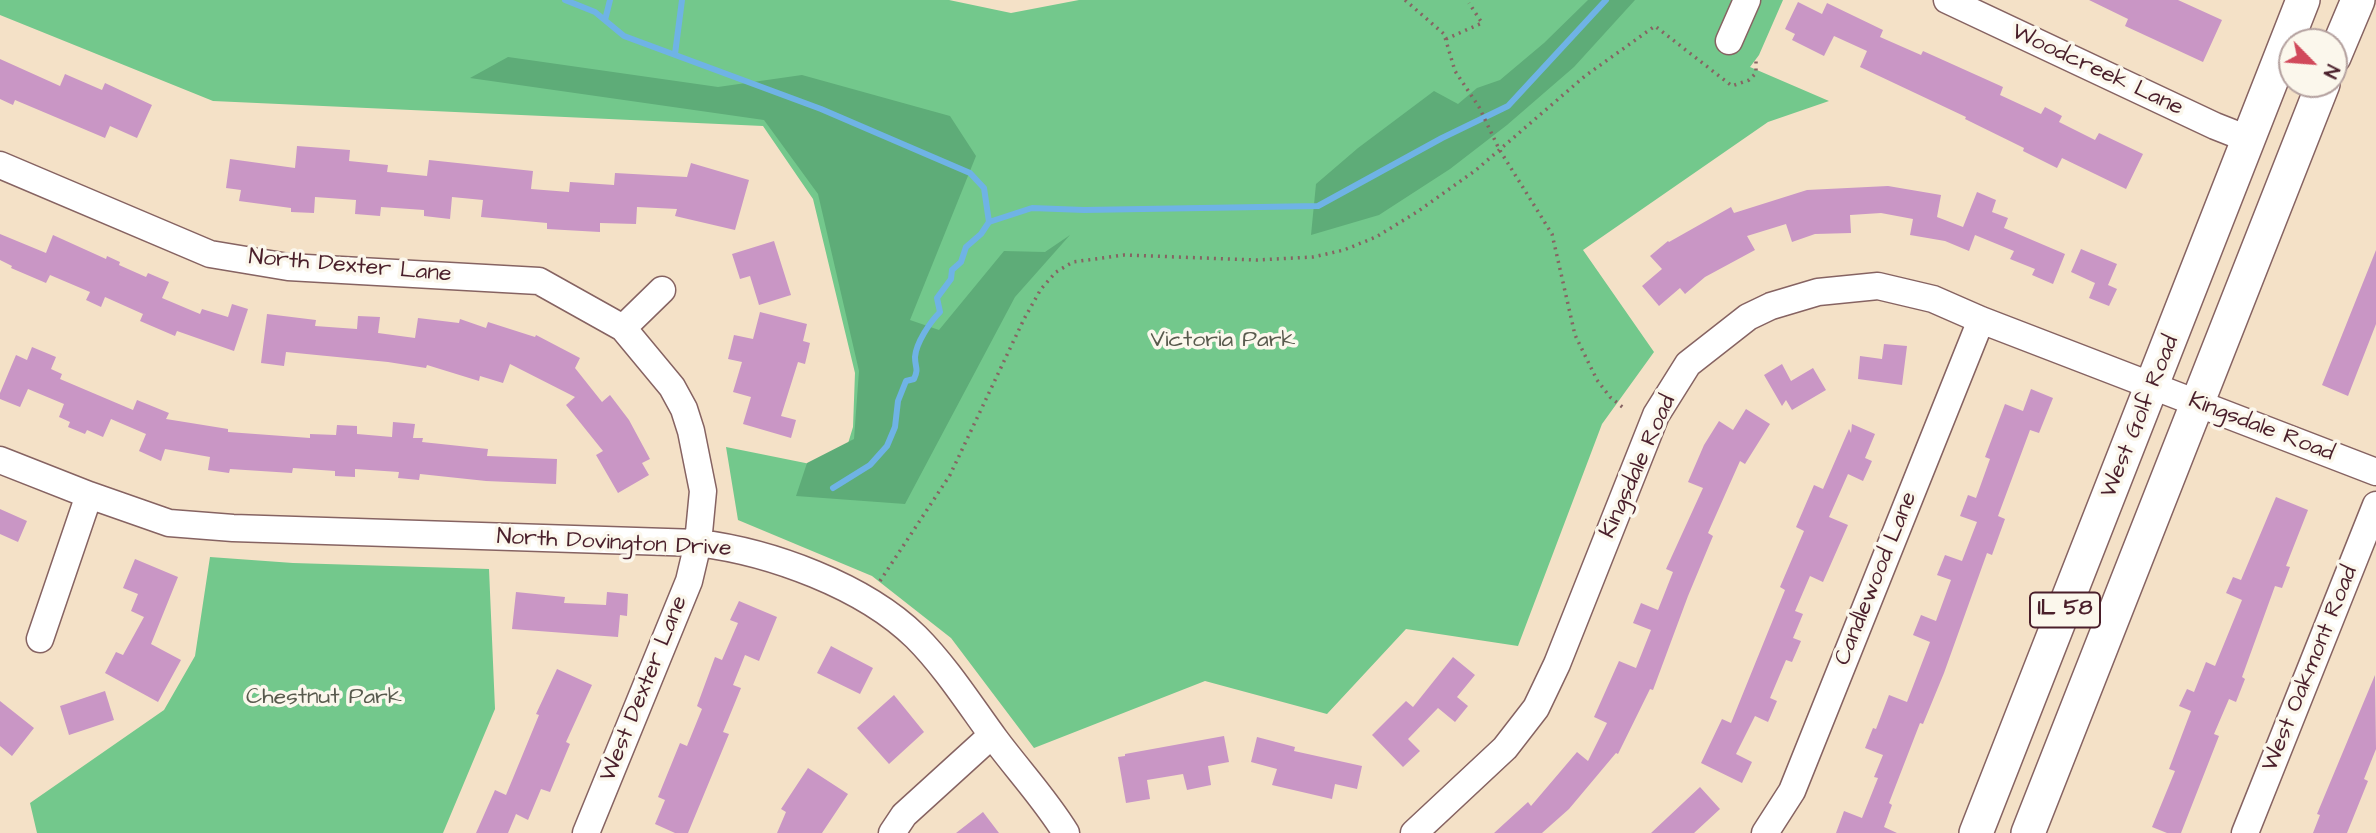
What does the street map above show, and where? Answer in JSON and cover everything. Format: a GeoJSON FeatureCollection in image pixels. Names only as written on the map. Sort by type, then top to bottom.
{"type":"FeatureCollection","features":[{"type":"Feature","properties":{"kind":"main road","name":"West Golf Road"},"geometry":{"type":"LineString","coordinates":[[1976,833],[2303,0]]}},
{"type":"Feature","properties":{"kind":"main road"},"geometry":{"type":"LineString","coordinates":[[2346,28],[2358,0]]}},
{"type":"Feature","properties":{"kind":"main road","name":"West Golf Road"},"geometry":{"type":"LineString","coordinates":[[2028,833],[2317,98]]}},
{"type":"Feature","properties":{"kind":"street"},"geometry":{"type":"LineString","coordinates":[[1729,41],[1747,0]]}},
{"type":"Feature","properties":{"kind":"street","name":"Woodcreek Lane"},"geometry":{"type":"LineString","coordinates":[[1952,1],[2215,126],[2248,139]]}},
{"type":"Feature","properties":{"kind":"street","name":"North Dexter Lane"},"geometry":{"type":"LineString","coordinates":[[0,165],[210,254],[288,267],[539,281],[623,328],[672,387],[684,409],[699,465],[703,491],[698,543]]}},
{"type":"Feature","properties":{"kind":"street","name":"Kingsdale Road"},"geometry":{"type":"LineString","coordinates":[[1414,833],[1505,748],[1536,708],[1557,664],[1656,415],[1688,364],[1748,317],[1771,306],[1818,292],[1878,286],[1933,299],[1981,320],[2376,472]]}},
{"type":"Feature","properties":{"kind":"street"},"geometry":{"type":"LineString","coordinates":[[623,328],[662,290]]}},
{"type":"Feature","properties":{"kind":"street","name":"Candlewood Lane"},"geometry":{"type":"LineString","coordinates":[[1765,833],[1792,791],[1981,320]]}},
{"type":"Feature","properties":{"kind":"street","name":"North Dovington Drive"},"geometry":{"type":"LineString","coordinates":[[0,460],[169,523],[233,528],[698,543],[765,556],[868,600],[919,640],[1066,833]]}},
{"type":"Feature","properties":{"kind":"street"},"geometry":{"type":"LineString","coordinates":[[40,639],[89,495]]}},
{"type":"Feature","properties":{"kind":"street","name":"West Oakmont Road"},"geometry":{"type":"LineString","coordinates":[[2245,833],[2376,505]]}},
{"type":"Feature","properties":{"kind":"street","name":"West Dexter Lane"},"geometry":{"type":"LineString","coordinates":[[586,833],[689,581],[698,543]]}},
{"type":"Feature","properties":{"kind":"street"},"geometry":{"type":"LineString","coordinates":[[892,833],[904,815],[992,735]]}},
{"type":"Feature","properties":{"kind":"path"},"geometry":{"type":"LineString","coordinates":[[1405,0],[1446,39],[1455,71],[1479,107],[1499,149],[1552,234],[1574,335],[1597,380],[1625,409]]}},
{"type":"Feature","properties":{"kind":"path"},"geometry":{"type":"LineString","coordinates":[[1446,39],[1482,23],[1469,3]]}},
{"type":"Feature","properties":{"kind":"path"},"geometry":{"type":"LineString","coordinates":[[868,600],[950,475],[1024,319],[1041,289],[1056,272],[1073,262],[1124,255],[1257,260],[1313,257],[1344,250],[1376,237],[1476,170],[1586,76],[1656,26],[1732,86],[1749,80],[1756,73],[1756,61]]}},
{"type":"Feature","properties":{"kind":"green space","name":"Victoria Park"},"geometry":{"type":"Polygon","coordinates":[[[0,0],[949,0],[1011,13],[1079,0],[1783,0],[1759,55],[1750,67],[1829,101],[1768,122],[1583,250],[1654,352],[1602,424],[1518,646],[1406,629],[1327,714],[1205,681],[1034,748],[951,638],[872,576],[738,520],[726,447],[840,470],[853,427],[855,373],[813,199],[763,126],[213,101],[0,15],[0,0]]]}},
{"type":"Feature","properties":{"kind":"green space"},"geometry":{"type":"Polygon","coordinates":[[[1588,0],[1635,0],[1574,67],[1507,125],[1450,169],[1379,215],[1311,235],[1316,184],[1358,148],[1434,91],[1458,104],[1477,88],[1500,80],[1544,43],[1588,0]]]}},
{"type":"Feature","properties":{"kind":"green space"},"geometry":{"type":"Polygon","coordinates":[[[508,57],[718,87],[802,75],[950,116],[976,156],[910,320],[939,330],[1004,251],[1045,252],[1070,235],[1015,297],[905,504],[796,496],[807,463],[854,439],[859,371],[818,194],[764,120],[470,78],[508,57]]]}},
{"type":"Feature","properties":{"kind":"green space","name":"Chestnut Park"},"geometry":{"type":"Polygon","coordinates":[[[210,557],[293,563],[489,569],[495,709],[443,833],[37,833],[30,803],[164,710],[195,656],[210,557]]]}},
{"type":"Feature","properties":{"kind":"building"},"geometry":{"type":"Polygon","coordinates":[[[2089,0],[2178,0],[2222,20],[2203,62],[2125,26],[2128,19],[2089,0]]]}},
{"type":"Feature","properties":{"kind":"building"},"geometry":{"type":"Polygon","coordinates":[[[1798,2],[1822,14],[1827,3],[1883,30],[1880,37],[1921,55],[1923,51],[2003,87],[2000,95],[2041,114],[2045,107],[2062,116],[2059,122],[2095,140],[2099,133],[2143,154],[2126,189],[2062,158],[2057,168],[2023,151],[2024,148],[1965,119],[1966,117],[1860,67],[1867,51],[1834,36],[1824,56],[1792,40],[1795,34],[1785,29],[1798,2]]]}},
{"type":"Feature","properties":{"kind":"building"},"geometry":{"type":"Polygon","coordinates":[[[0,59],[60,86],[65,74],[102,90],[105,83],[152,105],[137,138],[110,126],[105,138],[15,100],[13,105],[0,99],[0,59]]]}},
{"type":"Feature","properties":{"kind":"building"},"geometry":{"type":"Polygon","coordinates":[[[297,146],[350,150],[349,161],[388,165],[387,172],[427,176],[429,160],[533,171],[531,189],[569,192],[570,182],[614,185],[615,173],[687,177],[691,163],[749,180],[735,230],[675,216],[677,209],[637,207],[636,224],[600,223],[600,232],[547,229],[547,223],[481,217],[483,200],[452,197],[450,219],[424,216],[424,210],[381,207],[380,216],[355,214],[356,200],[315,197],[314,213],[291,212],[291,208],[239,201],[241,190],[226,188],[230,159],[295,168],[297,146]]]}},
{"type":"Feature","properties":{"kind":"building"},"geometry":{"type":"Polygon","coordinates":[[[1888,186],[1941,195],[1937,217],[1963,227],[1977,192],[1996,200],[1992,212],[2008,218],[2004,228],[2065,254],[2053,284],[2032,275],[2035,269],[2010,259],[2014,251],[1975,235],[1969,251],[1945,241],[1910,235],[1913,219],[1881,213],[1850,215],[1851,233],[1815,234],[1792,242],[1786,224],[1747,236],[1755,250],[1705,277],[1685,294],[1680,288],[1659,306],[1642,286],[1662,269],[1650,256],[1668,241],[1731,207],[1734,213],[1807,190],[1888,186]]]}},
{"type":"Feature","properties":{"kind":"building"},"geometry":{"type":"Polygon","coordinates":[[[0,234],[46,253],[53,235],[106,259],[107,256],[120,262],[119,265],[146,277],[148,273],[169,282],[162,298],[200,314],[202,309],[228,317],[232,304],[248,309],[234,351],[177,331],[175,336],[140,321],[143,314],[105,297],[101,307],[86,300],[90,292],[50,275],[46,283],[11,268],[12,266],[0,260],[0,234]]]}},
{"type":"Feature","properties":{"kind":"building"},"geometry":{"type":"Polygon","coordinates":[[[774,241],[791,295],[759,305],[750,276],[740,279],[732,254],[774,241]]]}},
{"type":"Feature","properties":{"kind":"building"},"geometry":{"type":"Polygon","coordinates":[[[2081,249],[2117,264],[2108,285],[2117,289],[2109,306],[2089,298],[2095,283],[2071,272],[2081,249]]]}},
{"type":"Feature","properties":{"kind":"building"},"geometry":{"type":"Polygon","coordinates":[[[2376,250],[2376,324],[2348,396],[2322,385],[2376,250]]]}},
{"type":"Feature","properties":{"kind":"building"},"geometry":{"type":"Polygon","coordinates":[[[760,312],[807,324],[803,341],[810,343],[805,364],[798,362],[781,416],[796,420],[791,438],[743,424],[751,397],[733,392],[742,362],[728,359],[734,335],[753,339],[760,312]]]}},
{"type":"Feature","properties":{"kind":"building"},"geometry":{"type":"Polygon","coordinates":[[[267,314],[316,320],[315,326],[357,329],[358,316],[380,317],[378,333],[415,338],[418,318],[459,323],[460,319],[486,328],[488,322],[535,337],[536,335],[580,358],[575,368],[602,402],[610,395],[629,420],[650,459],[642,463],[649,475],[618,493],[596,455],[603,451],[566,405],[575,397],[510,364],[503,383],[480,376],[479,381],[427,365],[426,368],[286,352],[284,366],[261,363],[267,314]]]}},
{"type":"Feature","properties":{"kind":"building"},"geometry":{"type":"Polygon","coordinates":[[[1884,344],[1907,346],[1902,385],[1858,379],[1860,356],[1882,359],[1884,344]]]}},
{"type":"Feature","properties":{"kind":"building"},"geometry":{"type":"Polygon","coordinates":[[[32,347],[56,357],[51,369],[62,374],[60,379],[133,410],[137,400],[169,413],[166,419],[228,429],[228,432],[310,438],[310,434],[336,435],[337,425],[357,426],[357,434],[392,437],[393,422],[415,424],[413,438],[423,438],[422,442],[488,449],[487,456],[557,459],[556,484],[486,481],[420,474],[419,480],[398,478],[399,472],[355,469],[355,477],[335,476],[335,471],[293,468],[292,473],[230,469],[229,473],[208,470],[210,457],[165,449],[161,461],[139,451],[146,434],[111,419],[103,437],[87,430],[85,434],[68,427],[70,422],[59,417],[64,404],[28,389],[20,407],[0,399],[16,355],[27,360],[32,347]]]}},
{"type":"Feature","properties":{"kind":"building"},"geometry":{"type":"Polygon","coordinates":[[[1782,364],[1791,381],[1813,368],[1826,390],[1792,410],[1786,400],[1782,406],[1764,375],[1782,364]]]}},
{"type":"Feature","properties":{"kind":"building"},"geometry":{"type":"Polygon","coordinates":[[[2031,389],[2053,398],[2039,433],[2030,430],[1998,516],[2005,519],[1992,555],[1987,553],[1944,673],[1923,724],[1920,723],[1889,803],[1892,805],[1884,827],[1897,833],[1836,833],[1844,811],[1862,818],[1878,778],[1874,777],[1883,755],[1865,748],[1873,728],[1876,729],[1889,695],[1907,702],[1930,642],[1913,635],[1921,615],[1936,621],[1951,580],[1937,575],[1945,555],[1962,561],[1977,522],[1960,516],[1968,495],[1976,498],[1990,459],[1985,457],[2005,404],[2023,411],[2031,389]]]}},
{"type":"Feature","properties":{"kind":"building"},"geometry":{"type":"Polygon","coordinates":[[[1746,409],[1770,424],[1745,464],[1740,461],[1708,533],[1713,536],[1653,690],[1650,689],[1618,754],[1616,753],[1569,809],[1542,833],[1494,833],[1528,802],[1531,806],[1577,752],[1588,761],[1607,723],[1594,717],[1619,661],[1636,668],[1651,630],[1633,623],[1641,603],[1658,610],[1673,572],[1666,569],[1703,488],[1688,482],[1704,445],[1719,421],[1733,430],[1746,409]]]}},
{"type":"Feature","properties":{"kind":"building"},"geometry":{"type":"Polygon","coordinates":[[[1852,424],[1875,434],[1865,458],[1872,461],[1863,481],[1848,474],[1829,517],[1848,525],[1823,582],[1810,576],[1795,611],[1803,614],[1793,638],[1801,641],[1792,662],[1786,660],[1770,698],[1777,701],[1768,722],[1755,716],[1736,754],[1752,762],[1742,783],[1701,763],[1722,719],[1731,723],[1785,590],[1780,587],[1804,531],[1796,527],[1814,485],[1823,489],[1849,429],[1851,433],[1852,424]]]}},
{"type":"Feature","properties":{"kind":"building"},"geometry":{"type":"Polygon","coordinates":[[[2276,497],[2308,510],[2286,566],[2290,567],[2282,588],[2275,586],[2242,677],[2245,679],[2236,702],[2229,699],[2214,734],[2219,736],[2181,833],[2167,833],[2152,827],[2175,771],[2169,769],[2191,711],[2179,706],[2187,689],[2194,692],[2206,662],[2215,666],[2242,600],[2226,593],[2233,577],[2241,580],[2276,497]]]}},
{"type":"Feature","properties":{"kind":"building"},"geometry":{"type":"Polygon","coordinates":[[[0,509],[27,521],[18,542],[0,534],[0,509]]]}},
{"type":"Feature","properties":{"kind":"building"},"geometry":{"type":"Polygon","coordinates":[[[135,559],[178,577],[151,644],[181,660],[158,702],[105,673],[116,652],[123,655],[144,617],[131,611],[138,594],[123,588],[135,559]]]}},
{"type":"Feature","properties":{"kind":"building"},"geometry":{"type":"Polygon","coordinates":[[[516,592],[565,597],[564,603],[606,605],[607,592],[628,594],[627,616],[620,615],[618,637],[512,629],[516,592]]]}},
{"type":"Feature","properties":{"kind":"building"},"geometry":{"type":"Polygon","coordinates":[[[739,601],[777,617],[759,661],[745,655],[733,685],[741,688],[723,732],[729,734],[688,833],[675,833],[655,824],[665,800],[658,797],[680,743],[687,746],[702,709],[697,706],[715,657],[722,660],[738,623],[730,620],[739,601]]]}},
{"type":"Feature","properties":{"kind":"building"},"geometry":{"type":"Polygon","coordinates":[[[831,646],[873,668],[860,694],[817,673],[831,646]]]}},
{"type":"Feature","properties":{"kind":"building"},"geometry":{"type":"Polygon","coordinates":[[[1453,657],[1475,675],[1457,697],[1468,706],[1455,722],[1438,708],[1408,739],[1420,751],[1403,767],[1372,735],[1406,701],[1413,707],[1453,657]]]}},
{"type":"Feature","properties":{"kind":"building"},"geometry":{"type":"Polygon","coordinates":[[[557,669],[592,685],[566,742],[570,744],[550,792],[541,789],[528,820],[516,814],[508,833],[476,833],[495,790],[506,795],[539,715],[536,714],[557,669]]]}},
{"type":"Feature","properties":{"kind":"building"},"geometry":{"type":"Polygon","coordinates":[[[2375,675],[2376,749],[2364,779],[2368,781],[2347,833],[2313,833],[2320,815],[2317,814],[2375,675]]]}},
{"type":"Feature","properties":{"kind":"building"},"geometry":{"type":"Polygon","coordinates":[[[105,691],[114,720],[69,735],[60,706],[105,691]]]}},
{"type":"Feature","properties":{"kind":"building"},"geometry":{"type":"Polygon","coordinates":[[[894,695],[924,732],[889,764],[857,728],[894,695]]]}},
{"type":"Feature","properties":{"kind":"building"},"geometry":{"type":"Polygon","coordinates":[[[0,701],[34,728],[12,756],[0,746],[0,701]]]}},
{"type":"Feature","properties":{"kind":"building"},"geometry":{"type":"Polygon","coordinates":[[[1224,736],[1229,762],[1208,766],[1211,785],[1187,790],[1183,774],[1147,780],[1150,799],[1126,803],[1118,757],[1224,736]]]}},
{"type":"Feature","properties":{"kind":"building"},"geometry":{"type":"Polygon","coordinates":[[[1257,737],[1295,747],[1294,751],[1362,766],[1357,789],[1335,784],[1332,799],[1272,785],[1277,769],[1251,762],[1257,737]]]}},
{"type":"Feature","properties":{"kind":"building"},"geometry":{"type":"Polygon","coordinates":[[[808,768],[848,794],[822,833],[777,833],[786,812],[781,809],[808,768]]]}},
{"type":"Feature","properties":{"kind":"building"},"geometry":{"type":"Polygon","coordinates":[[[1700,787],[1720,809],[1694,833],[1651,833],[1700,787]]]}},
{"type":"Feature","properties":{"kind":"building"},"geometry":{"type":"Polygon","coordinates":[[[983,812],[999,833],[956,833],[983,812]]]}},
{"type":"Feature","properties":{"kind":"waterway"},"geometry":{"type":"LineString","coordinates":[[565,0],[595,12],[624,36],[821,109],[970,173],[984,188],[989,222],[981,234],[966,247],[961,262],[952,270],[951,279],[937,298],[940,312],[918,345],[915,357],[917,370],[914,379],[906,381],[898,401],[895,427],[887,446],[870,465],[833,488]]}},
{"type":"Feature","properties":{"kind":"waterway"},"geometry":{"type":"LineString","coordinates":[[605,20],[610,0]]}},
{"type":"Feature","properties":{"kind":"waterway"},"geometry":{"type":"LineString","coordinates":[[675,54],[682,0]]}},
{"type":"Feature","properties":{"kind":"waterway"},"geometry":{"type":"LineString","coordinates":[[989,222],[1032,208],[1084,210],[1318,206],[1442,138],[1508,106],[1606,0]]}}]}
